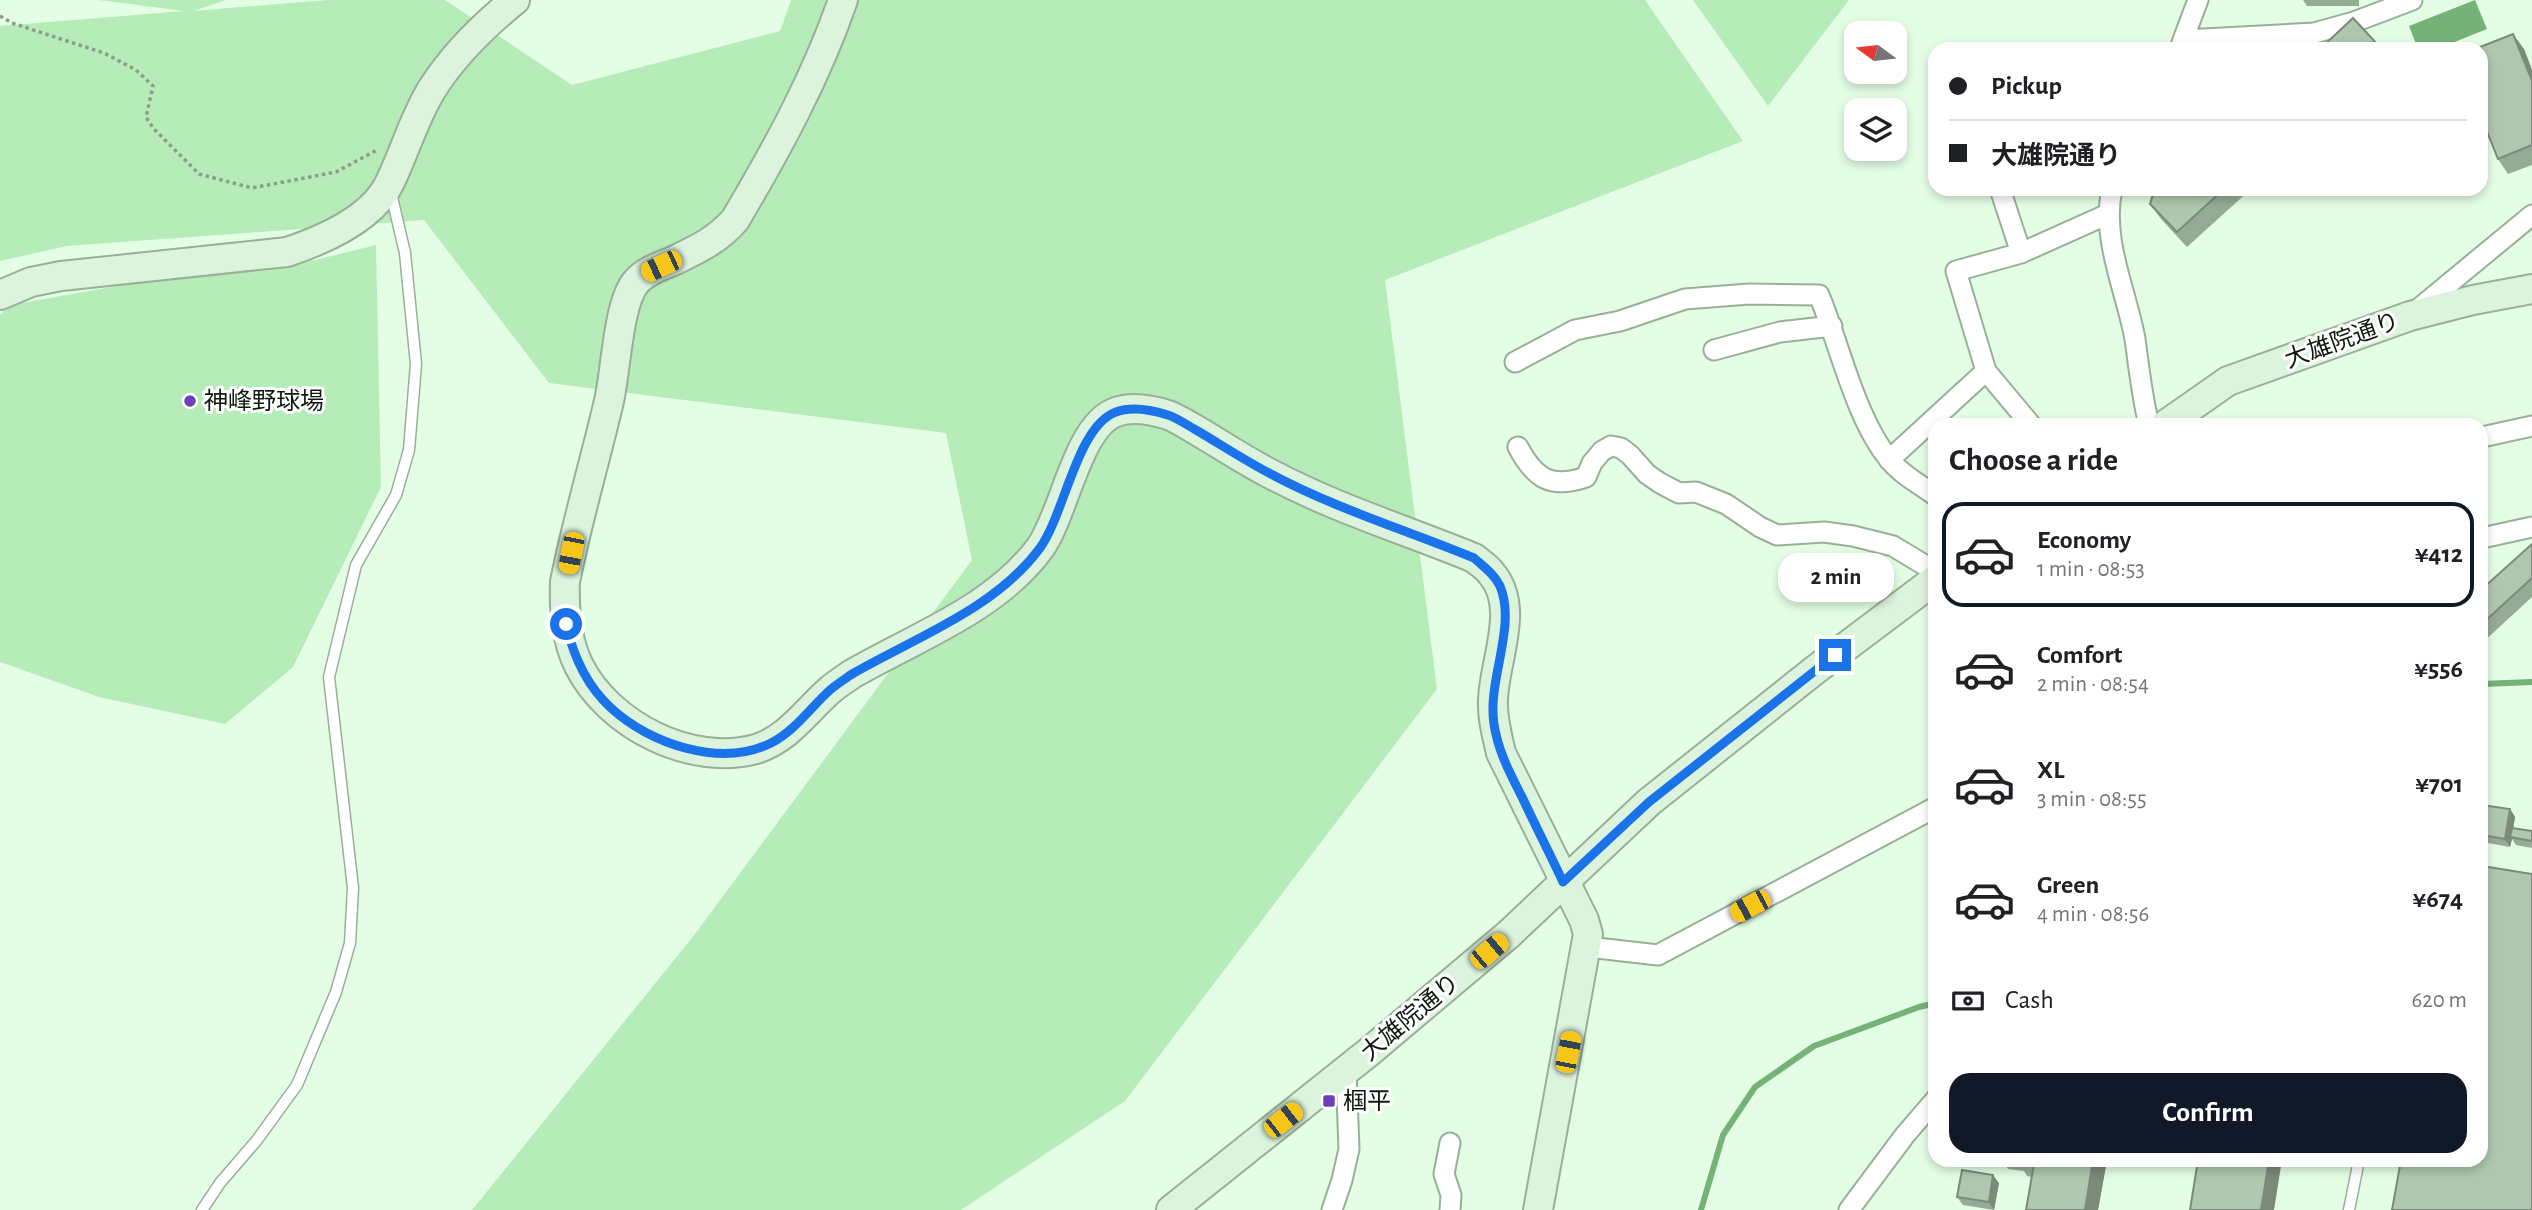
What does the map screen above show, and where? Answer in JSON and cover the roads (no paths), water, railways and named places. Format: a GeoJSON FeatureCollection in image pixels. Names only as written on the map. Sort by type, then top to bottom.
{"type":"FeatureCollection","features":[{"type":"Feature","properties":{"kind":"street"},"geometry":{"type":"LineString","coordinates":[[0,295],[31,282],[61,276],[287,252],[317,243],[344,228],[367,211],[389,185],[431,90],[454,57],[483,26],[515,0]]}},
{"type":"Feature","properties":{"kind":"street"},"geometry":{"type":"LineString","coordinates":[[843,0],[828,42],[798,108],[735,220],[721,236],[649,272],[637,281],[630,293],[625,308],[610,400],[565,582],[564,610],[569,638],[579,666],[611,708],[660,739],[707,752],[729,753],[771,743],[790,731],[831,689],[852,674],[996,593],[1041,547],[1054,523],[1080,452],[1092,430],[1115,412],[1140,408],[1170,415],[1277,478],[1344,508],[1474,558],[1491,573],[1499,586],[1504,604],[1504,628],[1493,699],[1494,724],[1501,753],[1584,920],[1588,934],[1588,947],[1538,1210]]}},
{"type":"Feature","properties":{"kind":"street"},"geometry":{"type":"LineString","coordinates":[[2183,42],[2198,0]]}},
{"type":"Feature","properties":{"kind":"street"},"geometry":{"type":"LineString","coordinates":[[2215,42],[2314,33],[2354,22],[2412,0]]}},
{"type":"Feature","properties":{"kind":"street"},"geometry":{"type":"LineString","coordinates":[[2002,196],[2021,253]]}},
{"type":"Feature","properties":{"kind":"street"},"geometry":{"type":"LineString","coordinates":[[2111,196],[2108,214],[2118,272],[2134,337],[2147,418]]}},
{"type":"Feature","properties":{"kind":"street"},"geometry":{"type":"LineString","coordinates":[[2025,418],[1986,371],[1956,271],[2021,253],[2108,214]]}},
{"type":"Feature","properties":{"kind":"street"},"geometry":{"type":"LineString","coordinates":[[2410,316],[2532,215]]}},
{"type":"Feature","properties":{"kind":"street","name":"大雄院通り"},"geometry":{"type":"LineString","coordinates":[[2175,418],[2228,381],[2410,316],[2532,289]]}},
{"type":"Feature","properties":{"kind":"street"},"geometry":{"type":"LineString","coordinates":[[1515,362],[1575,330],[1620,321],[1685,299],[1749,294],[1819,295],[1847,375],[1871,430],[1889,460],[1928,490]]}},
{"type":"Feature","properties":{"kind":"street"},"geometry":{"type":"LineString","coordinates":[[1714,350],[1780,332],[1832,326]]}},
{"type":"Feature","properties":{"kind":"street"},"geometry":{"type":"LineString","coordinates":[[1935,418],[1986,371]]}},
{"type":"Feature","properties":{"kind":"street"},"geometry":{"type":"LineString","coordinates":[[1889,460],[1928,424]]}},
{"type":"Feature","properties":{"kind":"street"},"geometry":{"type":"LineString","coordinates":[[2488,436],[2532,426]]}},
{"type":"Feature","properties":{"kind":"street"},"geometry":{"type":"LineString","coordinates":[[1518,447],[1538,476],[1569,483],[1586,477],[1592,463],[1602,451],[1611,446],[1621,448],[1660,483],[1679,493],[1696,492],[1726,504],[1777,535],[1824,532],[1853,536],[1893,546],[1928,567]]}},
{"type":"Feature","properties":{"kind":"street"},"geometry":{"type":"LineString","coordinates":[[2488,537],[2532,527]]}},
{"type":"Feature","properties":{"kind":"street","name":"大雄院通り"},"geometry":{"type":"LineString","coordinates":[[1171,1210],[1346,1071],[1509,934],[1649,802],[1815,670],[1928,585]]}},
{"type":"Feature","properties":{"kind":"street"},"geometry":{"type":"LineString","coordinates":[[1588,947],[1658,955],[1928,811]]}},
{"type":"Feature","properties":{"kind":"street"},"geometry":{"type":"LineString","coordinates":[[1332,1210],[1349,1149],[1346,1071]]}},
{"type":"Feature","properties":{"kind":"street"},"geometry":{"type":"LineString","coordinates":[[1849,1210],[1905,1135],[1928,1109]]}},
{"type":"Feature","properties":{"kind":"street"},"geometry":{"type":"LineString","coordinates":[[1450,1143],[1444,1174],[1451,1195],[1450,1210]]}},
{"type":"Feature","properties":{"kind":"lane"},"geometry":{"type":"LineString","coordinates":[[202,1210],[297,1085],[336,992],[350,943],[353,888],[329,677],[356,565],[396,495],[409,450],[416,365],[405,253],[389,185]]}},
{"type":"Feature","properties":{"kind":"lane"},"geometry":{"type":"LineString","coordinates":[[2349,1210],[2358,1167]]}},
{"type":"Feature","properties":{"kind":"waterway"},"geometry":{"type":"LineString","coordinates":[[2488,684],[2532,682]]}},
{"type":"Feature","properties":{"kind":"waterway"},"geometry":{"type":"LineString","coordinates":[[1701,1210],[1723,1135],[1755,1087],[1814,1046],[1928,1005]]}},
{"type":"Feature","properties":{"kind":"place","name":"神峰野球場"},"geometry":{"type":"Point","coordinates":[190,401]}},
{"type":"Feature","properties":{"kind":"place","name":"椢平"},"geometry":{"type":"Point","coordinates":[1329,1101]}}]}
